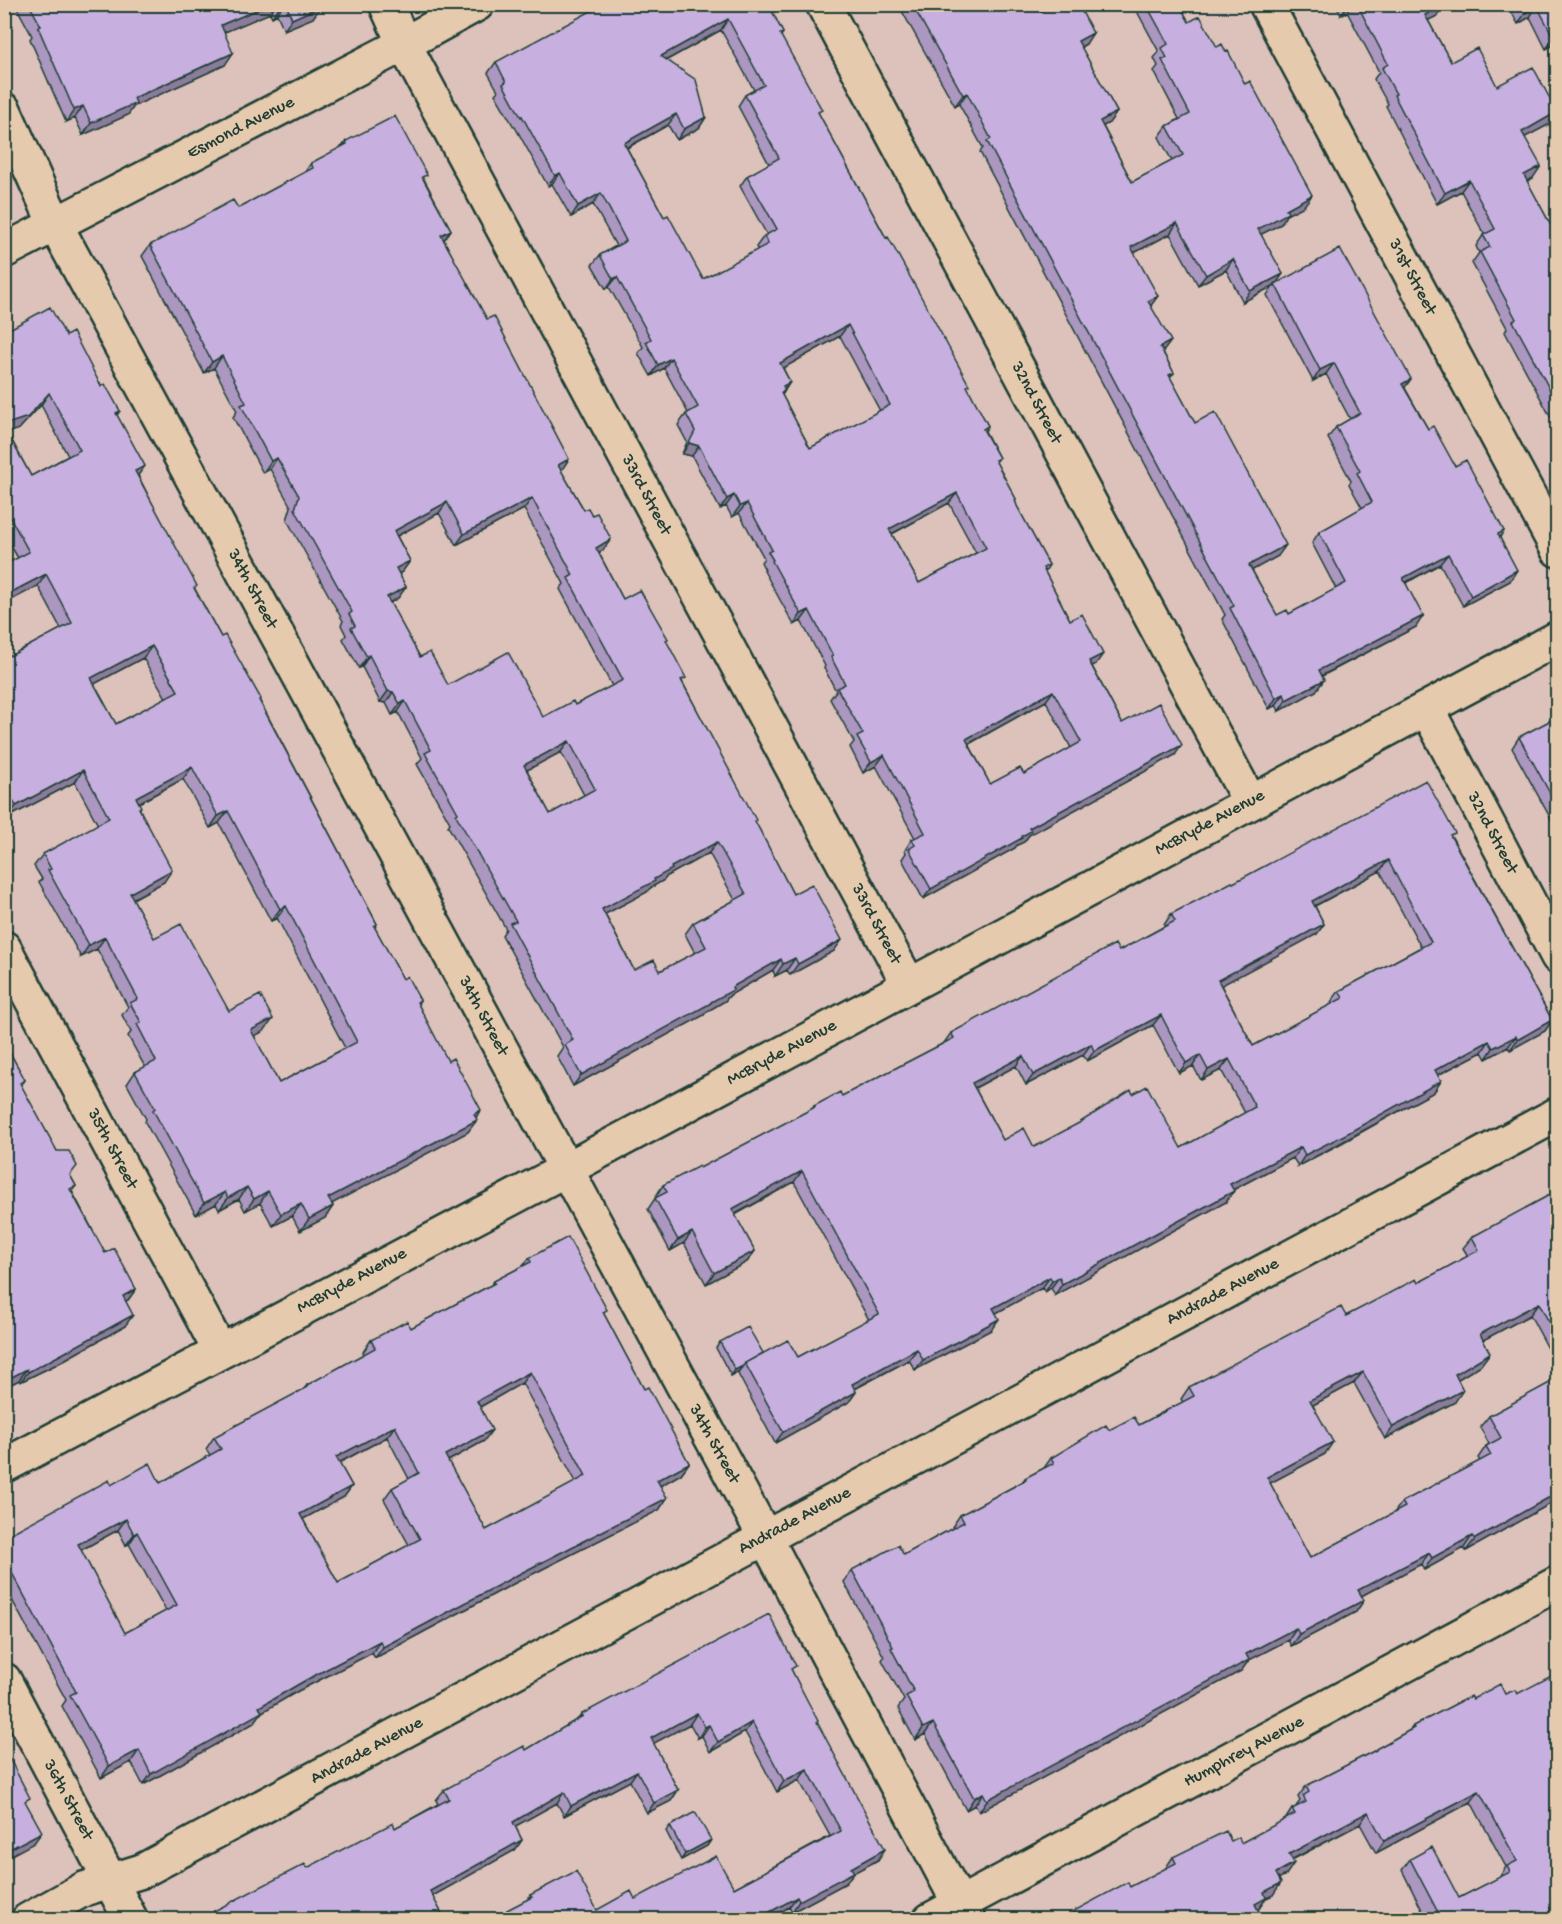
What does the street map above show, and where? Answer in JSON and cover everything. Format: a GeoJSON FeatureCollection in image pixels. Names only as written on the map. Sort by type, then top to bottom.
{"type":"FeatureCollection","features":[{"type":"Feature","properties":{"kind":"street","name":"33rd Street"},"geometry":{"type":"LineString","coordinates":[[386,4],[404,44],[909,985]]}},
{"type":"Feature","properties":{"kind":"street","name":"Esmond Avenue"},"geometry":{"type":"LineString","coordinates":[[4,251],[477,4]]}},
{"type":"Feature","properties":{"kind":"street","name":"32nd Street"},"geometry":{"type":"LineString","coordinates":[[822,4],[1250,802]]}},
{"type":"Feature","properties":{"kind":"street","name":"31st Street"},"geometry":{"type":"LineString","coordinates":[[1266,4],[1557,550]]}},
{"type":"Feature","properties":{"kind":"street","name":"34th Street"},"geometry":{"type":"LineString","coordinates":[[4,110],[55,224],[765,1537],[964,1912]]}},
{"type":"Feature","properties":{"kind":"street","name":"McBryde Avenue"},"geometry":{"type":"LineString","coordinates":[[4,1466],[565,1170],[1557,638]]}},
{"type":"Feature","properties":{"kind":"street","name":"32nd Street"},"geometry":{"type":"LineString","coordinates":[[1427,709],[1557,957]]}},
{"type":"Feature","properties":{"kind":"street","name":"35th Street"},"geometry":{"type":"LineString","coordinates":[[4,948],[220,1351]]}},
{"type":"Feature","properties":{"kind":"street","name":"Andrade Avenue"},"geometry":{"type":"LineString","coordinates":[[28,1920],[84,1889],[142,1871],[1557,1114]]}},
{"type":"Feature","properties":{"kind":"street","name":"Humphrey Avenue"},"geometry":{"type":"LineString","coordinates":[[930,1920],[964,1912],[1557,1583]]}},
{"type":"Feature","properties":{"kind":"street","name":"36th Street"},"geometry":{"type":"LineString","coordinates":[[4,1680],[131,1920]]}},
{"type":"Feature","properties":{"kind":"building"},"geometry":{"type":"Polygon","coordinates":[[[29,4],[270,4],[221,25],[233,53],[134,98],[136,103],[91,123],[83,106],[74,110],[38,27],[41,26],[29,4]]]}},
{"type":"Feature","properties":{"kind":"building"},"geometry":{"type":"Polygon","coordinates":[[[286,4],[320,4],[321,6],[292,19],[286,4]]]}},
{"type":"Feature","properties":{"kind":"building"},"geometry":{"type":"Polygon","coordinates":[[[604,4],[777,4],[771,9],[783,33],[780,34],[822,110],[818,112],[969,385],[967,386],[988,426],[983,429],[999,458],[995,460],[1049,565],[1043,568],[1070,620],[1082,614],[1103,654],[1089,661],[1122,723],[1159,703],[1182,745],[1029,828],[1031,831],[1022,838],[931,889],[909,849],[915,845],[912,839],[925,833],[884,755],[871,762],[857,737],[863,734],[837,688],[845,684],[809,610],[801,614],[772,561],[768,552],[772,550],[747,503],[740,506],[734,495],[727,499],[699,446],[689,443],[695,431],[686,414],[698,407],[671,358],[658,365],[646,342],[651,339],[617,277],[613,279],[600,255],[626,241],[601,193],[578,206],[560,173],[555,176],[521,117],[503,84],[506,82],[496,62],[604,4]],[[728,19],[661,56],[696,80],[706,117],[684,129],[676,114],[624,143],[664,217],[668,215],[703,279],[768,244],[764,236],[777,229],[747,176],[779,158],[745,95],[764,85],[728,19]],[[848,325],[780,363],[790,382],[783,386],[785,390],[781,393],[810,448],[890,405],[848,325]],[[957,493],[889,529],[919,583],[986,548],[957,493]],[[1053,691],[966,739],[990,784],[1020,768],[1024,774],[1081,742],[1053,691]]]}},
{"type":"Feature","properties":{"kind":"building"},"geometry":{"type":"Polygon","coordinates":[[[912,4],[1036,4],[1041,12],[1056,4],[1078,4],[1093,33],[1078,41],[1117,112],[1100,121],[1132,182],[1183,155],[1167,126],[1190,114],[1162,60],[1167,58],[1162,48],[1168,44],[1146,4],[1179,4],[1189,22],[1200,16],[1217,47],[1222,44],[1226,52],[1228,51],[1245,84],[1250,81],[1312,195],[1286,209],[1288,213],[1258,229],[1283,274],[1250,291],[1233,259],[1206,275],[1177,223],[1131,247],[1158,296],[1148,301],[1171,341],[1160,347],[1174,373],[1169,375],[1195,423],[1215,412],[1286,545],[1249,565],[1277,615],[1287,610],[1289,614],[1346,583],[1319,532],[1372,502],[1357,473],[1360,471],[1336,427],[1360,413],[1334,363],[1320,370],[1275,284],[1340,249],[1411,379],[1402,384],[1428,429],[1433,426],[1455,466],[1466,460],[1504,531],[1498,534],[1517,570],[1471,596],[1448,554],[1403,578],[1423,616],[1319,670],[1324,680],[1286,700],[1284,694],[1276,698],[1230,608],[1234,606],[987,141],[991,139],[967,93],[963,95],[912,4]]]}},
{"type":"Feature","properties":{"kind":"building"},"geometry":{"type":"Polygon","coordinates":[[[1357,4],[1444,4],[1425,15],[1451,62],[1477,48],[1497,86],[1533,67],[1557,112],[1522,132],[1541,166],[1524,175],[1557,237],[1557,403],[1513,321],[1516,319],[1480,252],[1490,247],[1483,235],[1495,229],[1469,180],[1445,193],[1394,95],[1396,94],[1382,68],[1388,64],[1357,4]]]}},
{"type":"Feature","properties":{"kind":"building"},"geometry":{"type":"Polygon","coordinates":[[[1521,4],[1557,4],[1557,36],[1554,38],[1537,6],[1525,13],[1521,4]]]}},
{"type":"Feature","properties":{"kind":"building"},"geometry":{"type":"Polygon","coordinates":[[[395,116],[427,175],[422,177],[451,230],[441,235],[487,319],[494,316],[569,459],[558,465],[584,510],[588,508],[592,515],[597,513],[611,539],[596,548],[623,599],[640,590],[668,639],[666,640],[686,678],[681,680],[793,894],[812,884],[842,940],[798,964],[795,958],[783,964],[781,959],[732,987],[733,990],[711,1003],[581,1075],[565,1045],[573,1040],[510,923],[516,921],[456,815],[458,813],[425,753],[431,750],[405,701],[400,704],[393,692],[388,691],[369,655],[367,657],[351,628],[355,626],[349,614],[352,612],[295,509],[299,496],[277,458],[271,461],[241,405],[246,403],[222,356],[212,362],[150,245],[233,200],[238,208],[313,168],[311,163],[347,144],[346,141],[395,116]],[[532,498],[464,534],[447,502],[394,531],[410,561],[396,568],[406,587],[387,597],[420,657],[430,652],[448,685],[508,652],[543,717],[573,701],[575,705],[623,680],[568,578],[573,575],[532,498]],[[569,741],[524,765],[550,814],[595,789],[569,741]],[[717,842],[671,867],[672,869],[654,879],[655,881],[602,909],[634,970],[654,960],[660,971],[706,947],[693,923],[746,894],[717,842]]]}},
{"type":"Feature","properties":{"kind":"building"},"geometry":{"type":"Polygon","coordinates":[[[50,307],[66,336],[73,332],[101,386],[105,384],[120,411],[116,413],[145,466],[135,471],[197,586],[194,588],[221,637],[225,635],[261,699],[259,700],[377,924],[374,926],[403,979],[407,976],[420,1000],[417,1002],[448,1061],[453,1058],[481,1110],[474,1114],[477,1120],[328,1198],[333,1206],[309,1219],[301,1204],[281,1214],[268,1191],[254,1199],[247,1187],[228,1198],[225,1192],[204,1203],[135,1072],[156,1061],[137,1024],[141,1022],[130,1003],[138,999],[105,937],[89,945],[48,870],[51,869],[43,854],[109,818],[83,770],[16,806],[4,785],[4,647],[10,656],[72,623],[46,574],[4,596],[4,565],[29,552],[4,506],[4,427],[31,476],[80,450],[49,393],[28,417],[4,425],[4,332],[50,307]],[[152,646],[91,678],[116,724],[178,691],[152,646]],[[192,767],[136,797],[141,807],[139,808],[172,870],[130,893],[154,938],[181,924],[229,1011],[260,995],[273,1019],[251,1030],[279,1083],[357,1042],[286,906],[280,909],[228,811],[218,816],[192,767]]]}},
{"type":"Feature","properties":{"kind":"building"},"geometry":{"type":"Polygon","coordinates":[[[1557,717],[1557,806],[1519,737],[1557,717]]]}},
{"type":"Feature","properties":{"kind":"building"},"geometry":{"type":"Polygon","coordinates":[[[1426,780],[1455,833],[1450,835],[1552,1020],[1517,1040],[1516,1036],[1493,1048],[1489,1041],[1435,1070],[1441,1081],[1348,1133],[1305,1155],[1301,1147],[1230,1184],[1234,1191],[1062,1284],[1059,1277],[1052,1281],[1050,1277],[993,1308],[999,1319],[923,1360],[917,1349],[852,1384],[856,1392],[783,1432],[745,1363],[788,1340],[798,1357],[879,1314],[802,1171],[732,1209],[755,1251],[714,1273],[692,1232],[678,1240],[655,1198],[667,1192],[663,1185],[699,1166],[700,1168],[840,1092],[842,1096],[954,1038],[951,1033],[1115,944],[1119,951],[1175,921],[1171,914],[1426,780]],[[1388,860],[1312,901],[1324,924],[1218,980],[1253,1046],[1343,998],[1339,991],[1431,942],[1388,860]],[[1161,1015],[1094,1051],[1091,1044],[1033,1075],[1023,1056],[972,1083],[1003,1140],[1024,1128],[1034,1147],[1079,1123],[1131,1090],[1133,1094],[1147,1086],[1181,1148],[1255,1107],[1229,1059],[1208,1070],[1200,1055],[1186,1063],[1161,1015]]]}},
{"type":"Feature","properties":{"kind":"building"},"geometry":{"type":"Polygon","coordinates":[[[4,1042],[25,1080],[20,1083],[57,1151],[69,1151],[77,1166],[70,1175],[76,1186],[70,1189],[105,1253],[114,1248],[136,1289],[123,1296],[133,1315],[28,1372],[27,1369],[4,1381],[4,1042]]]}},
{"type":"Feature","properties":{"kind":"building"},"geometry":{"type":"Polygon","coordinates":[[[1557,1191],[1557,1338],[1539,1303],[1480,1334],[1490,1353],[1455,1374],[1463,1390],[1393,1427],[1363,1372],[1310,1400],[1333,1442],[1267,1477],[1310,1558],[1405,1507],[1402,1502],[1491,1455],[1486,1446],[1501,1438],[1489,1416],[1557,1379],[1557,1493],[1475,1539],[1472,1536],[1432,1558],[1429,1553],[1358,1590],[1364,1600],[1299,1634],[1296,1628],[1246,1654],[1249,1660],[987,1800],[983,1793],[974,1798],[933,1723],[923,1728],[906,1696],[914,1692],[852,1570],[898,1545],[904,1555],[964,1522],[960,1515],[1054,1463],[1051,1458],[1106,1425],[1109,1430],[1134,1417],[1139,1425],[1194,1396],[1189,1387],[1341,1307],[1346,1316],[1416,1279],[1418,1283],[1479,1250],[1472,1237],[1557,1191]]]}},
{"type":"Feature","properties":{"kind":"building"},"geometry":{"type":"Polygon","coordinates":[[[568,1237],[607,1310],[603,1312],[644,1389],[648,1387],[689,1463],[657,1480],[667,1498],[383,1647],[380,1641],[306,1680],[259,1707],[262,1712],[151,1774],[139,1750],[109,1766],[70,1695],[76,1692],[4,1558],[4,1537],[109,1480],[111,1485],[150,1463],[160,1483],[221,1449],[214,1437],[375,1348],[371,1340],[407,1321],[411,1328],[531,1262],[529,1258],[568,1237]],[[530,1372],[477,1401],[492,1430],[445,1455],[486,1530],[586,1476],[530,1372]],[[395,1426],[336,1457],[352,1486],[300,1514],[338,1583],[420,1539],[392,1488],[419,1473],[395,1426]],[[126,1519],[78,1544],[125,1633],[177,1605],[137,1532],[134,1534],[126,1519]]]}},
{"type":"Feature","properties":{"kind":"building"},"geometry":{"type":"Polygon","coordinates":[[[748,1327],[763,1353],[735,1370],[720,1342],[748,1327]]]}},
{"type":"Feature","properties":{"kind":"building"},"geometry":{"type":"Polygon","coordinates":[[[769,1614],[796,1666],[791,1669],[817,1722],[885,1849],[851,1868],[854,1872],[799,1901],[797,1897],[755,1920],[512,1920],[507,1910],[576,1871],[597,1910],[631,1891],[635,1899],[716,1856],[734,1888],[841,1831],[807,1769],[784,1781],[752,1722],[718,1742],[709,1725],[705,1727],[697,1713],[651,1738],[678,1790],[654,1803],[637,1771],[571,1806],[564,1792],[513,1822],[522,1840],[430,1891],[442,1914],[433,1920],[215,1920],[218,1918],[214,1911],[305,1864],[307,1868],[393,1823],[395,1828],[449,1799],[444,1790],[524,1746],[526,1750],[583,1716],[582,1714],[769,1614]]]}},
{"type":"Feature","properties":{"kind":"building"},"geometry":{"type":"Polygon","coordinates":[[[1557,1673],[1557,1920],[1442,1920],[1410,1859],[1432,1847],[1459,1898],[1510,1872],[1507,1866],[1517,1861],[1479,1791],[1384,1841],[1368,1812],[1289,1854],[1294,1863],[1276,1873],[1281,1883],[1264,1892],[1266,1898],[1255,1904],[1263,1920],[1069,1920],[1076,1916],[1074,1911],[1128,1882],[1130,1887],[1176,1863],[1173,1857],[1226,1831],[1231,1841],[1239,1837],[1241,1843],[1295,1814],[1292,1809],[1306,1802],[1303,1796],[1309,1792],[1306,1786],[1376,1750],[1414,1728],[1413,1726],[1471,1696],[1473,1699],[1500,1684],[1505,1694],[1515,1690],[1517,1694],[1557,1673]]]}},
{"type":"Feature","properties":{"kind":"building"},"geometry":{"type":"Polygon","coordinates":[[[4,1748],[30,1798],[25,1801],[42,1832],[4,1852],[4,1748]]]}},
{"type":"Feature","properties":{"kind":"building"},"geometry":{"type":"Polygon","coordinates":[[[695,1812],[711,1840],[685,1854],[670,1826],[695,1812]]]}}]}
